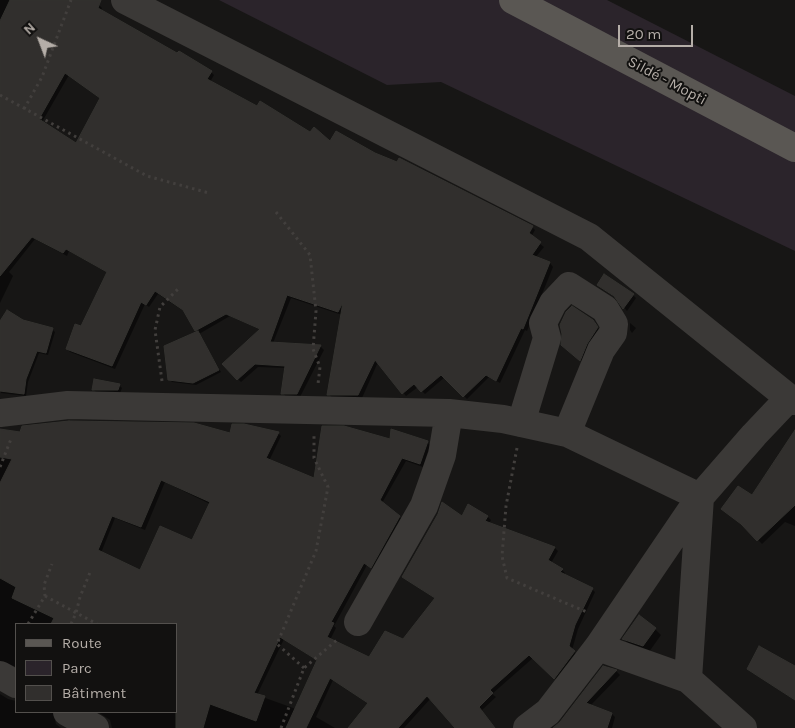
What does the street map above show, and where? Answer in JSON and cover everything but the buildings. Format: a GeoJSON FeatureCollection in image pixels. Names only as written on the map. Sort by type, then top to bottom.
{"type":"FeatureCollection","features":[{"type":"Feature","properties":{"kind":"main road","name":"Sildé - Mopti"},"geometry":{"type":"LineString","coordinates":[[513,0],[795,148]]}},
{"type":"Feature","properties":{"kind":"street"},"geometry":{"type":"LineString","coordinates":[[125,0],[589,237],[792,399],[754,435],[700,497],[598,647],[548,712],[527,728]]}},
{"type":"Feature","properties":{"kind":"street"},"geometry":{"type":"LineString","coordinates":[[522,423],[547,338],[544,323],[553,303],[569,286],[605,309],[614,324],[613,333],[601,350],[567,433]]}},
{"type":"Feature","properties":{"kind":"street"},"geometry":{"type":"LineString","coordinates":[[0,413],[68,405],[165,406],[449,413],[503,419],[567,433],[700,497]]}},
{"type":"Feature","properties":{"kind":"street"},"geometry":{"type":"LineString","coordinates":[[358,622],[424,506],[442,455],[449,413]]}},
{"type":"Feature","properties":{"kind":"street"},"geometry":{"type":"LineString","coordinates":[[688,679],[700,497]]}},
{"type":"Feature","properties":{"kind":"street"},"geometry":{"type":"LineString","coordinates":[[598,647],[688,679],[742,728]]}},
{"type":"Feature","properties":{"kind":"street"},"geometry":{"type":"LineString","coordinates":[[0,674],[15,683]]}},
{"type":"Feature","properties":{"kind":"street"},"geometry":{"type":"LineString","coordinates":[[69,713],[95,728]]}},
{"type":"Feature","properties":{"kind":"path"},"geometry":{"type":"LineString","coordinates":[[24,108],[42,76],[71,0]]}},
{"type":"Feature","properties":{"kind":"path"},"geometry":{"type":"LineString","coordinates":[[0,95],[147,176],[209,193]]}},
{"type":"Feature","properties":{"kind":"path"},"geometry":{"type":"LineString","coordinates":[[276,212],[310,255],[316,310],[313,349],[320,367],[314,409],[314,458],[328,487],[316,551],[277,644],[304,668]]}},
{"type":"Feature","properties":{"kind":"path"},"geometry":{"type":"LineString","coordinates":[[165,406],[155,330],[160,307],[179,288]]}},
{"type":"Feature","properties":{"kind":"path"},"geometry":{"type":"LineString","coordinates":[[522,423],[506,506],[502,556],[506,578],[583,610],[613,625]]}},
{"type":"Feature","properties":{"kind":"path"},"geometry":{"type":"LineString","coordinates":[[29,623],[45,596],[44,584],[52,564]]}},
{"type":"Feature","properties":{"kind":"path"},"geometry":{"type":"LineString","coordinates":[[71,623],[91,570]]}},
{"type":"Feature","properties":{"kind":"path"},"geometry":{"type":"LineString","coordinates":[[45,596],[95,623]]}},
{"type":"Feature","properties":{"kind":"path"},"geometry":{"type":"LineString","coordinates":[[281,728],[304,668],[358,622]]}},
{"type":"Feature","properties":{"kind":"green space"},"geometry":{"type":"Polygon","coordinates":[[[219,0],[607,0],[795,96],[795,251],[441,82],[387,85],[219,0]]]}}]}
